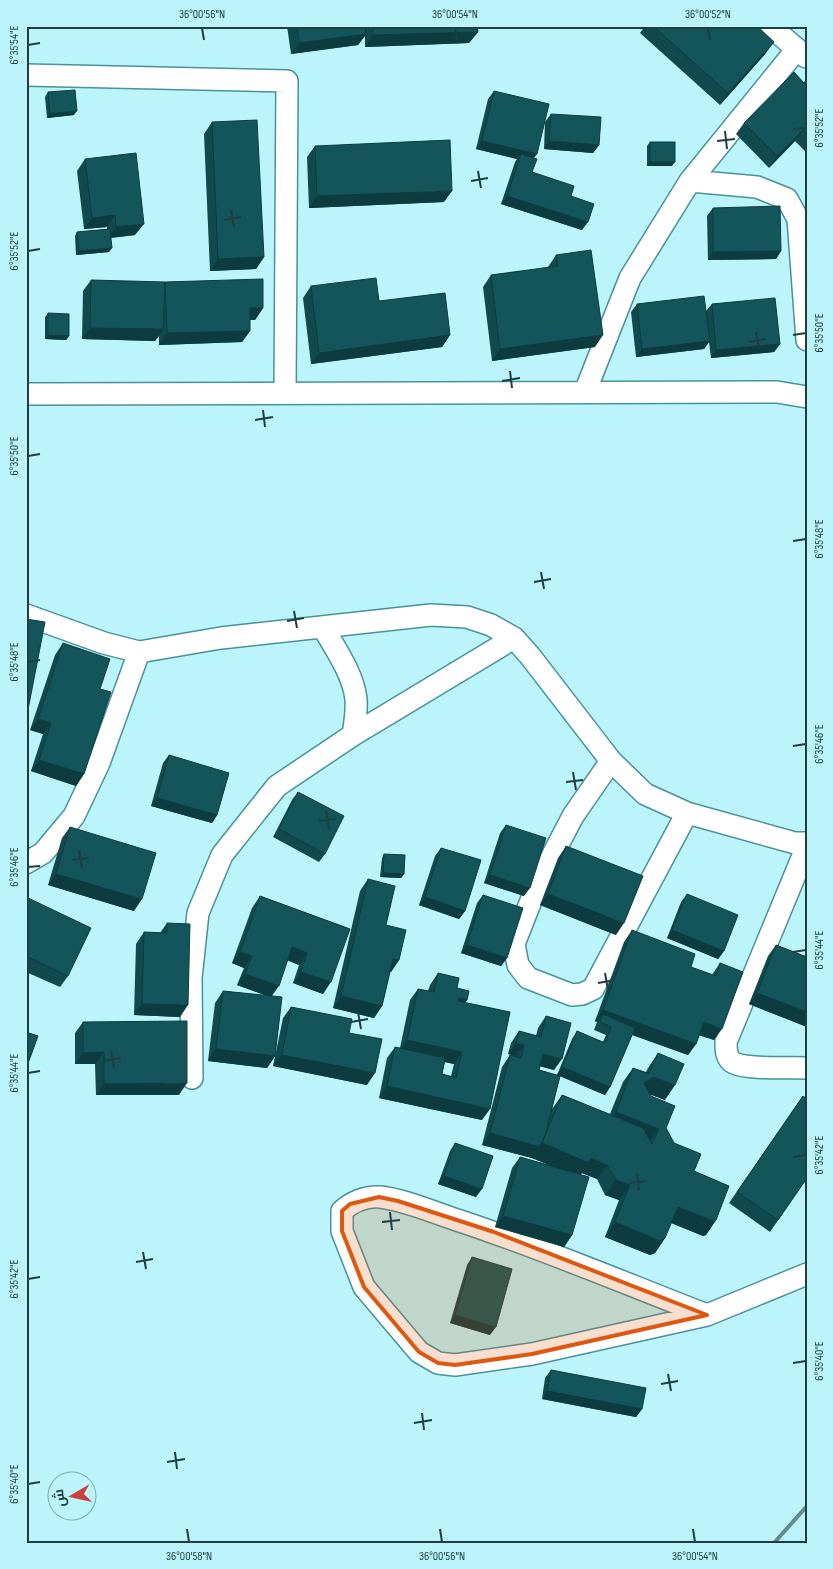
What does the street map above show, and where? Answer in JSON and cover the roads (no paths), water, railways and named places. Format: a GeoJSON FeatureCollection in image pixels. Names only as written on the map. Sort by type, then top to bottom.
{"type":"FeatureCollection","features":[{"type":"Feature","properties":{"kind":"street"},"geometry":{"type":"LineString","coordinates":[[585,392],[630,278],[690,181],[802,53],[770,26]]}},
{"type":"Feature","properties":{"kind":"street"},"geometry":{"type":"LineString","coordinates":[[26,75],[287,81],[285,392]]}},
{"type":"Feature","properties":{"kind":"street"},"geometry":{"type":"LineString","coordinates":[[690,181],[757,186],[787,199],[798,219],[807,340]]}},
{"type":"Feature","properties":{"kind":"street"},"geometry":{"type":"LineString","coordinates":[[26,394],[777,392],[807,397]]}},
{"type":"Feature","properties":{"kind":"street"},"geometry":{"type":"LineString","coordinates":[[26,615],[104,644],[139,652],[221,638],[431,615],[468,617],[491,625],[514,638],[611,761],[645,794],[687,813],[807,845],[726,1042],[727,1056],[733,1063],[750,1066],[807,1068]]}},
{"type":"Feature","properties":{"kind":"street"},"geometry":{"type":"LineString","coordinates":[[323,627],[347,670],[356,698],[353,735]]}},
{"type":"Feature","properties":{"kind":"street"},"geometry":{"type":"LineString","coordinates":[[192,1078],[191,978],[198,914],[222,855],[277,786],[353,735],[514,638]]}},
{"type":"Feature","properties":{"kind":"street"},"geometry":{"type":"LineString","coordinates":[[26,864],[43,852],[74,816],[99,763],[139,652]]}},
{"type":"Feature","properties":{"kind":"street"},"geometry":{"type":"LineString","coordinates":[[611,761],[573,816],[538,883],[514,944],[518,965],[528,978],[572,995],[582,994],[593,989],[687,813]]}},
{"type":"Feature","properties":{"kind":"street"},"geometry":{"type":"LineString","coordinates":[[707,1315],[494,1232],[398,1202],[379,1197],[362,1199],[350,1204],[342,1211],[342,1231],[364,1287],[419,1352],[438,1363],[455,1365],[532,1354],[707,1315],[807,1274]]}},
{"type":"Feature","properties":{"kind":"railway"},"geometry":{"type":"LineString","coordinates":[[774,1543],[807,1506]]}}]}
